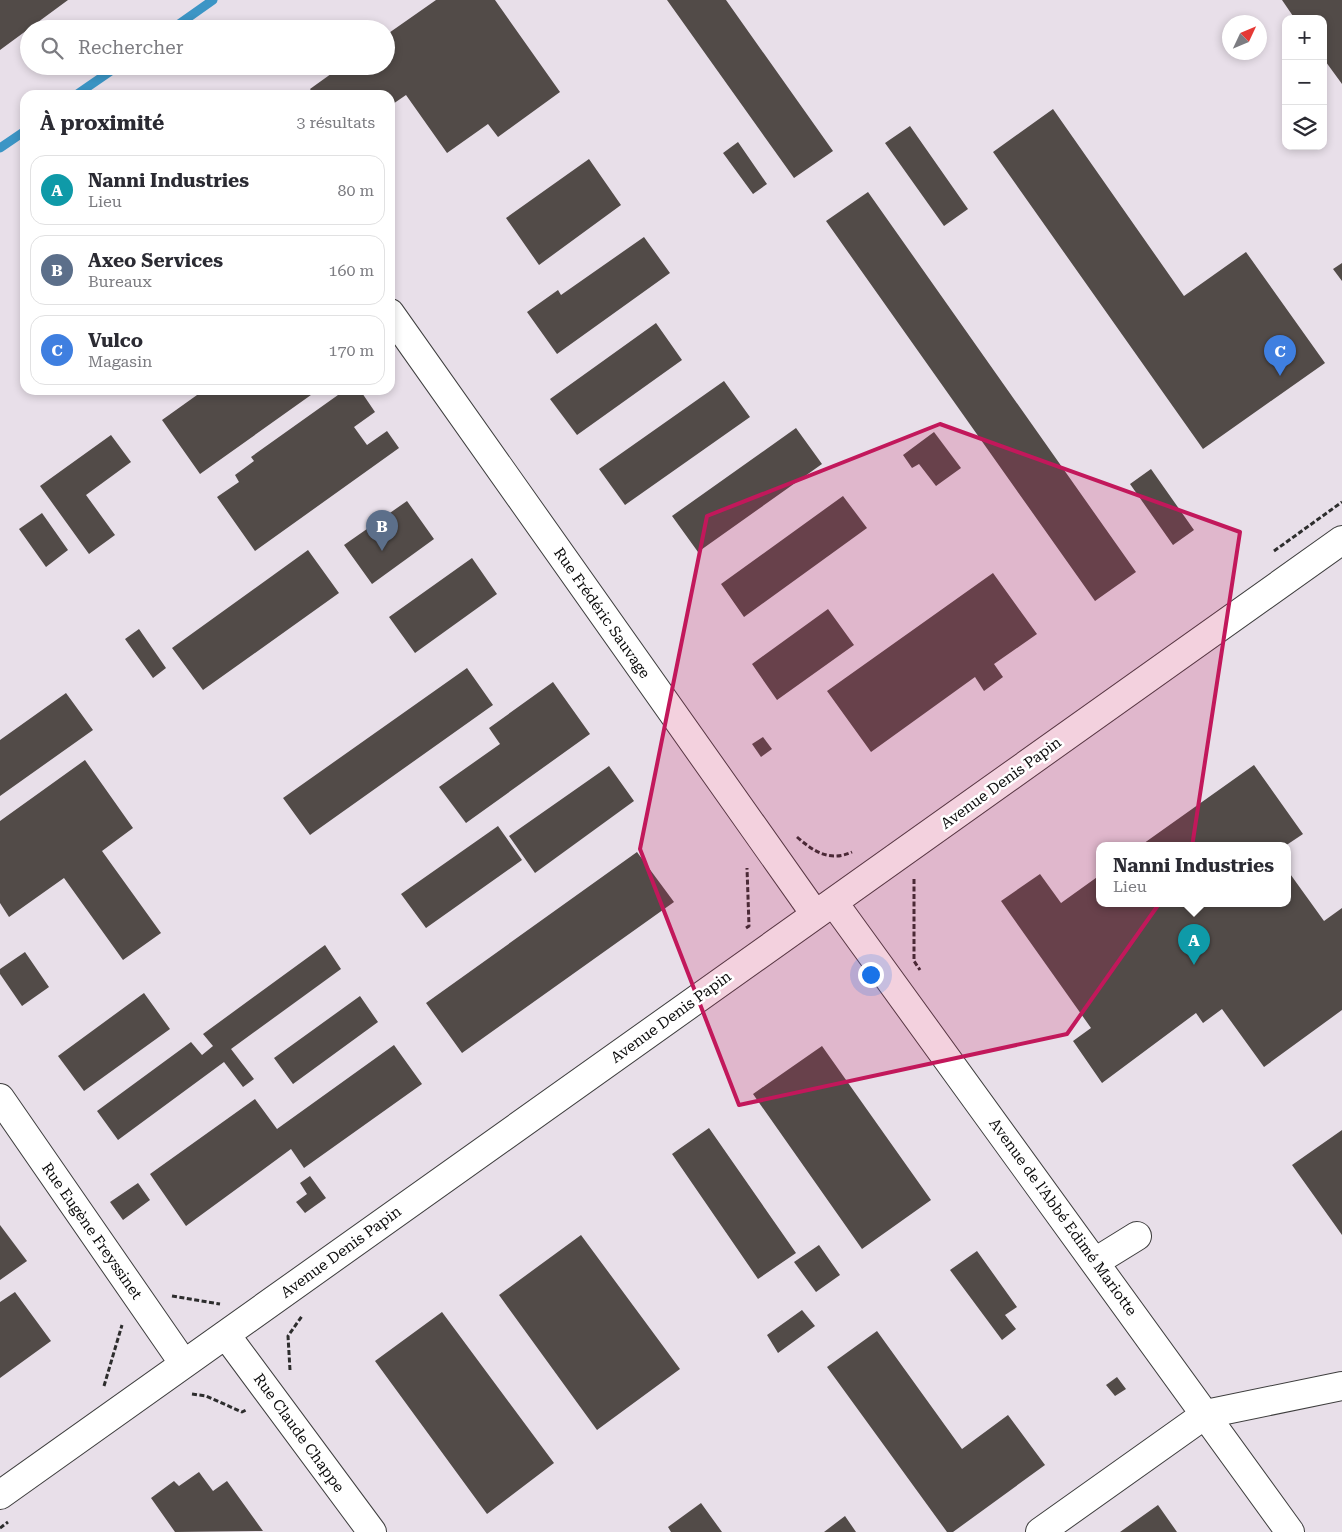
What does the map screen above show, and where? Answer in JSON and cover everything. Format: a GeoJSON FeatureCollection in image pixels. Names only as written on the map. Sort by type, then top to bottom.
{"type":"FeatureCollection","features":[{"type":"Feature","properties":{"kind":"street","name":"Rue Frédéric Sauvage"},"geometry":{"type":"LineString","coordinates":[[395,320],[768,848],[824,909]]}},
{"type":"Feature","properties":{"kind":"street","name":"Avenue Denis Papin"},"geometry":{"type":"LineString","coordinates":[[8,1506],[184,1364],[1342,540]]}},
{"type":"Feature","properties":{"kind":"street","name":"Avenue de l'Abbé Edimé Mariotte"},"geometry":{"type":"LineString","coordinates":[[824,909],[1095,1262],[1290,1532]]}},
{"type":"Feature","properties":{"kind":"street","name":"Rue Eugène Freyssinet"},"geometry":{"type":"LineString","coordinates":[[0,1098],[184,1364]]}},
{"type":"Feature","properties":{"kind":"street"},"geometry":{"type":"LineString","coordinates":[[1095,1262],[1137,1236]]}},
{"type":"Feature","properties":{"kind":"street","name":"Rue Claude Chappe"},"geometry":{"type":"LineString","coordinates":[[226,1335],[372,1532]]}},
{"type":"Feature","properties":{"kind":"street"},"geometry":{"type":"LineString","coordinates":[[1040,1532],[1206,1414],[1342,1386]]}},
{"type":"Feature","properties":{"kind":"path"},"geometry":{"type":"LineString","coordinates":[[1269,555],[1342,502]]}},
{"type":"Feature","properties":{"kind":"path"},"geometry":{"type":"LineString","coordinates":[[742,931],[749,926],[747,862],[786,838],[797,837],[809,848],[823,856],[842,857],[856,850]]}},
{"type":"Feature","properties":{"kind":"path"},"geometry":{"type":"LineString","coordinates":[[922,874],[914,879],[914,961],[925,977]]}},
{"type":"Feature","properties":{"kind":"path"},"geometry":{"type":"LineString","coordinates":[[96,1391],[104,1386],[123,1321],[144,1306],[162,1295],[219,1304],[227,1299]]}},
{"type":"Feature","properties":{"kind":"path"},"geometry":{"type":"LineString","coordinates":[[185,1393],[206,1396],[242,1412],[271,1395],[294,1379],[288,1366],[288,1336],[302,1316],[310,1310]]}},
{"type":"Feature","properties":{"kind":"path"},"geometry":{"type":"LineString","coordinates":[[0,1528],[8,1506]]}},
{"type":"Feature","properties":{"kind":"highlighted area"},"geometry":{"type":"Polygon","coordinates":[[[940,424],[1240,532],[1190,860],[1067,1034],[739,1105],[640,849],[707,516],[940,424]]]}},
{"type":"Feature","properties":{"kind":"shaded area"},"geometry":{"type":"Polygon","coordinates":[[[0,0],[1342,0],[1342,1532],[0,1532],[0,0]]]}},
{"type":"Feature","properties":{"kind":"building"},"geometry":{"type":"Polygon","coordinates":[[[0,0],[68,0],[41,20],[20,20],[20,35],[0,50],[0,0]]]}},
{"type":"Feature","properties":{"kind":"building"},"geometry":{"type":"Polygon","coordinates":[[[436,0],[495,0],[560,92],[498,137],[488,124],[447,153],[406,95],[395,103],[395,90],[311,90],[329,75],[395,75],[395,29],[436,0]]]}},
{"type":"Feature","properties":{"kind":"building"},"geometry":{"type":"Polygon","coordinates":[[[667,0],[726,0],[833,151],[794,178],[667,0]]]}},
{"type":"Feature","properties":{"kind":"building"},"geometry":{"type":"Polygon","coordinates":[[[1282,0],[1342,0],[1342,84],[1327,63],[1327,15],[1292,15],[1282,0]]]}},
{"type":"Feature","properties":{"kind":"building"},"geometry":{"type":"Polygon","coordinates":[[[1053,109],[1184,296],[1246,252],[1325,363],[1203,449],[993,152],[1053,109]]]}},
{"type":"Feature","properties":{"kind":"building"},"geometry":{"type":"Polygon","coordinates":[[[910,126],[968,209],[944,226],[885,143],[910,126]]]}},
{"type":"Feature","properties":{"kind":"building"},"geometry":{"type":"Polygon","coordinates":[[[738,142],[767,184],[753,194],[723,153],[738,142]]]}},
{"type":"Feature","properties":{"kind":"building"},"geometry":{"type":"Polygon","coordinates":[[[589,159],[621,205],[539,265],[506,218],[589,159]]]}},
{"type":"Feature","properties":{"kind":"building"},"geometry":{"type":"Polygon","coordinates":[[[868,192],[1136,572],[1095,601],[826,221],[868,192]]]}},
{"type":"Feature","properties":{"kind":"building"},"geometry":{"type":"Polygon","coordinates":[[[644,237],[670,273],[557,354],[527,312],[558,290],[561,295],[644,237]]]}},
{"type":"Feature","properties":{"kind":"building"},"geometry":{"type":"Polygon","coordinates":[[[1342,263],[1342,281],[1333,269],[1342,263]]]}},
{"type":"Feature","properties":{"kind":"building"},"geometry":{"type":"Polygon","coordinates":[[[656,323],[682,360],[577,435],[550,399],[656,323]]]}},
{"type":"Feature","properties":{"kind":"building"},"geometry":{"type":"Polygon","coordinates":[[[724,381],[750,417],[625,505],[599,469],[724,381]]]}},
{"type":"Feature","properties":{"kind":"building"},"geometry":{"type":"Polygon","coordinates":[[[197,395],[311,395],[200,474],[162,420],[197,395]]]}},
{"type":"Feature","properties":{"kind":"building"},"geometry":{"type":"Polygon","coordinates":[[[338,395],[363,395],[375,412],[354,427],[367,445],[387,431],[399,448],[255,551],[217,497],[239,482],[235,475],[254,461],[251,457],[338,395]]]}},
{"type":"Feature","properties":{"kind":"building"},"geometry":{"type":"Polygon","coordinates":[[[796,428],[822,464],[698,552],[672,516],[796,428]]]}},
{"type":"Feature","properties":{"kind":"building"},"geometry":{"type":"Polygon","coordinates":[[[934,432],[961,468],[936,486],[919,464],[912,468],[903,455],[934,432]]]}},
{"type":"Feature","properties":{"kind":"building"},"geometry":{"type":"Polygon","coordinates":[[[111,435],[131,462],[86,495],[115,535],[89,554],[40,486],[111,435]]]}},
{"type":"Feature","properties":{"kind":"building"},"geometry":{"type":"Polygon","coordinates":[[[1151,469],[1194,530],[1173,545],[1130,484],[1151,469]]]}},
{"type":"Feature","properties":{"kind":"building"},"geometry":{"type":"Polygon","coordinates":[[[843,496],[867,528],[744,617],[721,584],[843,496]]]}},
{"type":"Feature","properties":{"kind":"building"},"geometry":{"type":"Polygon","coordinates":[[[407,501],[434,539],[372,584],[344,545],[407,501]]]}},
{"type":"Feature","properties":{"kind":"building"},"geometry":{"type":"Polygon","coordinates":[[[42,513],[68,550],[46,567],[19,529],[42,513]]]}},
{"type":"Feature","properties":{"kind":"building"},"geometry":{"type":"Polygon","coordinates":[[[308,550],[339,593],[203,690],[172,648],[308,550]]]}},
{"type":"Feature","properties":{"kind":"building"},"geometry":{"type":"Polygon","coordinates":[[[472,558],[497,594],[415,653],[389,617],[472,558]]]}},
{"type":"Feature","properties":{"kind":"building"},"geometry":{"type":"Polygon","coordinates":[[[993,573],[1037,634],[994,664],[1003,677],[984,691],[975,677],[871,752],[827,691],[993,573]]]}},
{"type":"Feature","properties":{"kind":"building"},"geometry":{"type":"Polygon","coordinates":[[[828,609],[854,645],[777,700],[752,664],[828,609]]]}},
{"type":"Feature","properties":{"kind":"building"},"geometry":{"type":"Polygon","coordinates":[[[139,629],[166,668],[153,678],[125,639],[139,629]]]}},
{"type":"Feature","properties":{"kind":"building"},"geometry":{"type":"Polygon","coordinates":[[[467,668],[493,705],[310,835],[283,798],[467,668]]]}},
{"type":"Feature","properties":{"kind":"building"},"geometry":{"type":"Polygon","coordinates":[[[553,682],[590,734],[466,823],[439,787],[500,744],[489,728],[553,682]]]}},
{"type":"Feature","properties":{"kind":"building"},"geometry":{"type":"Polygon","coordinates":[[[66,693],[93,730],[0,796],[0,740],[66,693]]]}},
{"type":"Feature","properties":{"kind":"building"},"geometry":{"type":"Polygon","coordinates":[[[763,737],[772,749],[761,757],[752,744],[763,737]]]}},
{"type":"Feature","properties":{"kind":"building"},"geometry":{"type":"Polygon","coordinates":[[[85,760],[133,828],[102,851],[161,933],[123,960],[64,878],[9,917],[0,903],[0,821],[85,760]]]}},
{"type":"Feature","properties":{"kind":"building"},"geometry":{"type":"Polygon","coordinates":[[[1254,765],[1303,834],[1291,842],[1146,842],[1254,765]]]}},
{"type":"Feature","properties":{"kind":"building"},"geometry":{"type":"Polygon","coordinates":[[[609,766],[634,801],[535,873],[509,836],[609,766]]]}},
{"type":"Feature","properties":{"kind":"building"},"geometry":{"type":"Polygon","coordinates":[[[498,826],[522,860],[426,928],[401,894],[498,826]]]}},
{"type":"Feature","properties":{"kind":"building"},"geometry":{"type":"Polygon","coordinates":[[[637,852],[674,902],[462,1053],[426,1003],[637,852]]]}},
{"type":"Feature","properties":{"kind":"building"},"geometry":{"type":"Polygon","coordinates":[[[1040,874],[1061,903],[1096,878],[1096,907],[1291,907],[1291,875],[1324,921],[1342,908],[1342,1010],[1264,1067],[1222,1009],[1203,1023],[1196,1013],[1102,1083],[1073,1041],[1091,1028],[1001,901],[1040,874]]]}},
{"type":"Feature","properties":{"kind":"building"},"geometry":{"type":"Polygon","coordinates":[[[325,945],[341,969],[231,1049],[254,1079],[243,1087],[224,1062],[118,1140],[97,1111],[191,1042],[202,1055],[213,1046],[203,1034],[325,945]]]}},
{"type":"Feature","properties":{"kind":"building"},"geometry":{"type":"Polygon","coordinates":[[[25,952],[49,987],[22,1006],[0,974],[0,969],[25,952]]]}},
{"type":"Feature","properties":{"kind":"building"},"geometry":{"type":"Polygon","coordinates":[[[144,993],[170,1029],[84,1091],[58,1056],[144,993]]]}},
{"type":"Feature","properties":{"kind":"building"},"geometry":{"type":"Polygon","coordinates":[[[360,996],[378,1022],[293,1084],[274,1058],[360,996]]]}},
{"type":"Feature","properties":{"kind":"building"},"geometry":{"type":"Polygon","coordinates":[[[394,1045],[422,1084],[304,1168],[291,1149],[186,1226],[150,1174],[255,1099],[277,1129],[394,1045]]]}},
{"type":"Feature","properties":{"kind":"building"},"geometry":{"type":"Polygon","coordinates":[[[822,1046],[931,1200],[862,1249],[753,1094],[822,1046]]]}},
{"type":"Feature","properties":{"kind":"building"},"geometry":{"type":"Polygon","coordinates":[[[709,1128],[796,1253],[758,1279],[672,1154],[709,1128]]]}},
{"type":"Feature","properties":{"kind":"building"},"geometry":{"type":"Polygon","coordinates":[[[1342,1130],[1342,1235],[1292,1165],[1342,1130]]]}},
{"type":"Feature","properties":{"kind":"building"},"geometry":{"type":"Polygon","coordinates":[[[310,1176],[326,1198],[305,1213],[296,1202],[307,1194],[300,1183],[310,1176]]]}},
{"type":"Feature","properties":{"kind":"building"},"geometry":{"type":"Polygon","coordinates":[[[138,1183],[150,1200],[123,1220],[110,1202],[138,1183]]]}},
{"type":"Feature","properties":{"kind":"building"},"geometry":{"type":"Polygon","coordinates":[[[0,1225],[27,1261],[0,1280],[0,1225]]]}},
{"type":"Feature","properties":{"kind":"building"},"geometry":{"type":"Polygon","coordinates":[[[581,1235],[680,1369],[597,1430],[499,1295],[581,1235]]]}},
{"type":"Feature","properties":{"kind":"building"},"geometry":{"type":"Polygon","coordinates":[[[819,1245],[840,1275],[816,1292],[794,1262],[819,1245]]]}},
{"type":"Feature","properties":{"kind":"building"},"geometry":{"type":"Polygon","coordinates":[[[977,1251],[1017,1307],[1005,1315],[1016,1329],[1002,1340],[950,1270],[977,1251]]]}},
{"type":"Feature","properties":{"kind":"building"},"geometry":{"type":"Polygon","coordinates":[[[15,1292],[51,1341],[0,1378],[0,1302],[15,1292]]]}},
{"type":"Feature","properties":{"kind":"building"},"geometry":{"type":"Polygon","coordinates":[[[802,1310],[815,1326],[778,1353],[767,1335],[802,1310]]]}},
{"type":"Feature","properties":{"kind":"building"},"geometry":{"type":"Polygon","coordinates":[[[442,1312],[554,1463],[487,1514],[375,1361],[442,1312]]]}},
{"type":"Feature","properties":{"kind":"building"},"geometry":{"type":"Polygon","coordinates":[[[877,1331],[962,1449],[1008,1415],[1045,1465],[953,1532],[947,1532],[827,1367],[877,1331]]]}},
{"type":"Feature","properties":{"kind":"building"},"geometry":{"type":"Polygon","coordinates":[[[1117,1377],[1126,1389],[1115,1396],[1106,1385],[1117,1377]]]}},
{"type":"Feature","properties":{"kind":"building"},"geometry":{"type":"Polygon","coordinates":[[[199,1472],[213,1491],[227,1481],[263,1531],[175,1532],[151,1498],[174,1481],[179,1486],[199,1472]]]}},
{"type":"Feature","properties":{"kind":"building"},"geometry":{"type":"Polygon","coordinates":[[[701,1503],[722,1532],[671,1532],[668,1527],[701,1503]]]}},
{"type":"Feature","properties":{"kind":"building"},"geometry":{"type":"Polygon","coordinates":[[[1158,1505],[1177,1532],[1120,1532],[1158,1505]]]}},
{"type":"Feature","properties":{"kind":"building"},"geometry":{"type":"Polygon","coordinates":[[[845,1516],[856,1532],[824,1532],[845,1516]]]}},
{"type":"Feature","properties":{"kind":"waterway"},"geometry":{"type":"LineString","coordinates":[[185,20],[213,0]]}},
{"type":"Feature","properties":{"kind":"waterway"},"geometry":{"type":"LineString","coordinates":[[83,90],[105,75]]}},
{"type":"Feature","properties":{"kind":"waterway"},"geometry":{"type":"LineString","coordinates":[[0,148],[20,134]]}},
{"type":"Feature","properties":{"kind":"place","name":"Vulco"},"geometry":{"type":"Point","coordinates":[1280,376]}},
{"type":"Feature","properties":{"kind":"place","name":"Axeo Services"},"geometry":{"type":"Point","coordinates":[382,551]}},
{"type":"Feature","properties":{"kind":"place","name":"Nanni Industries"},"geometry":{"type":"Point","coordinates":[1194,965]}}]}
